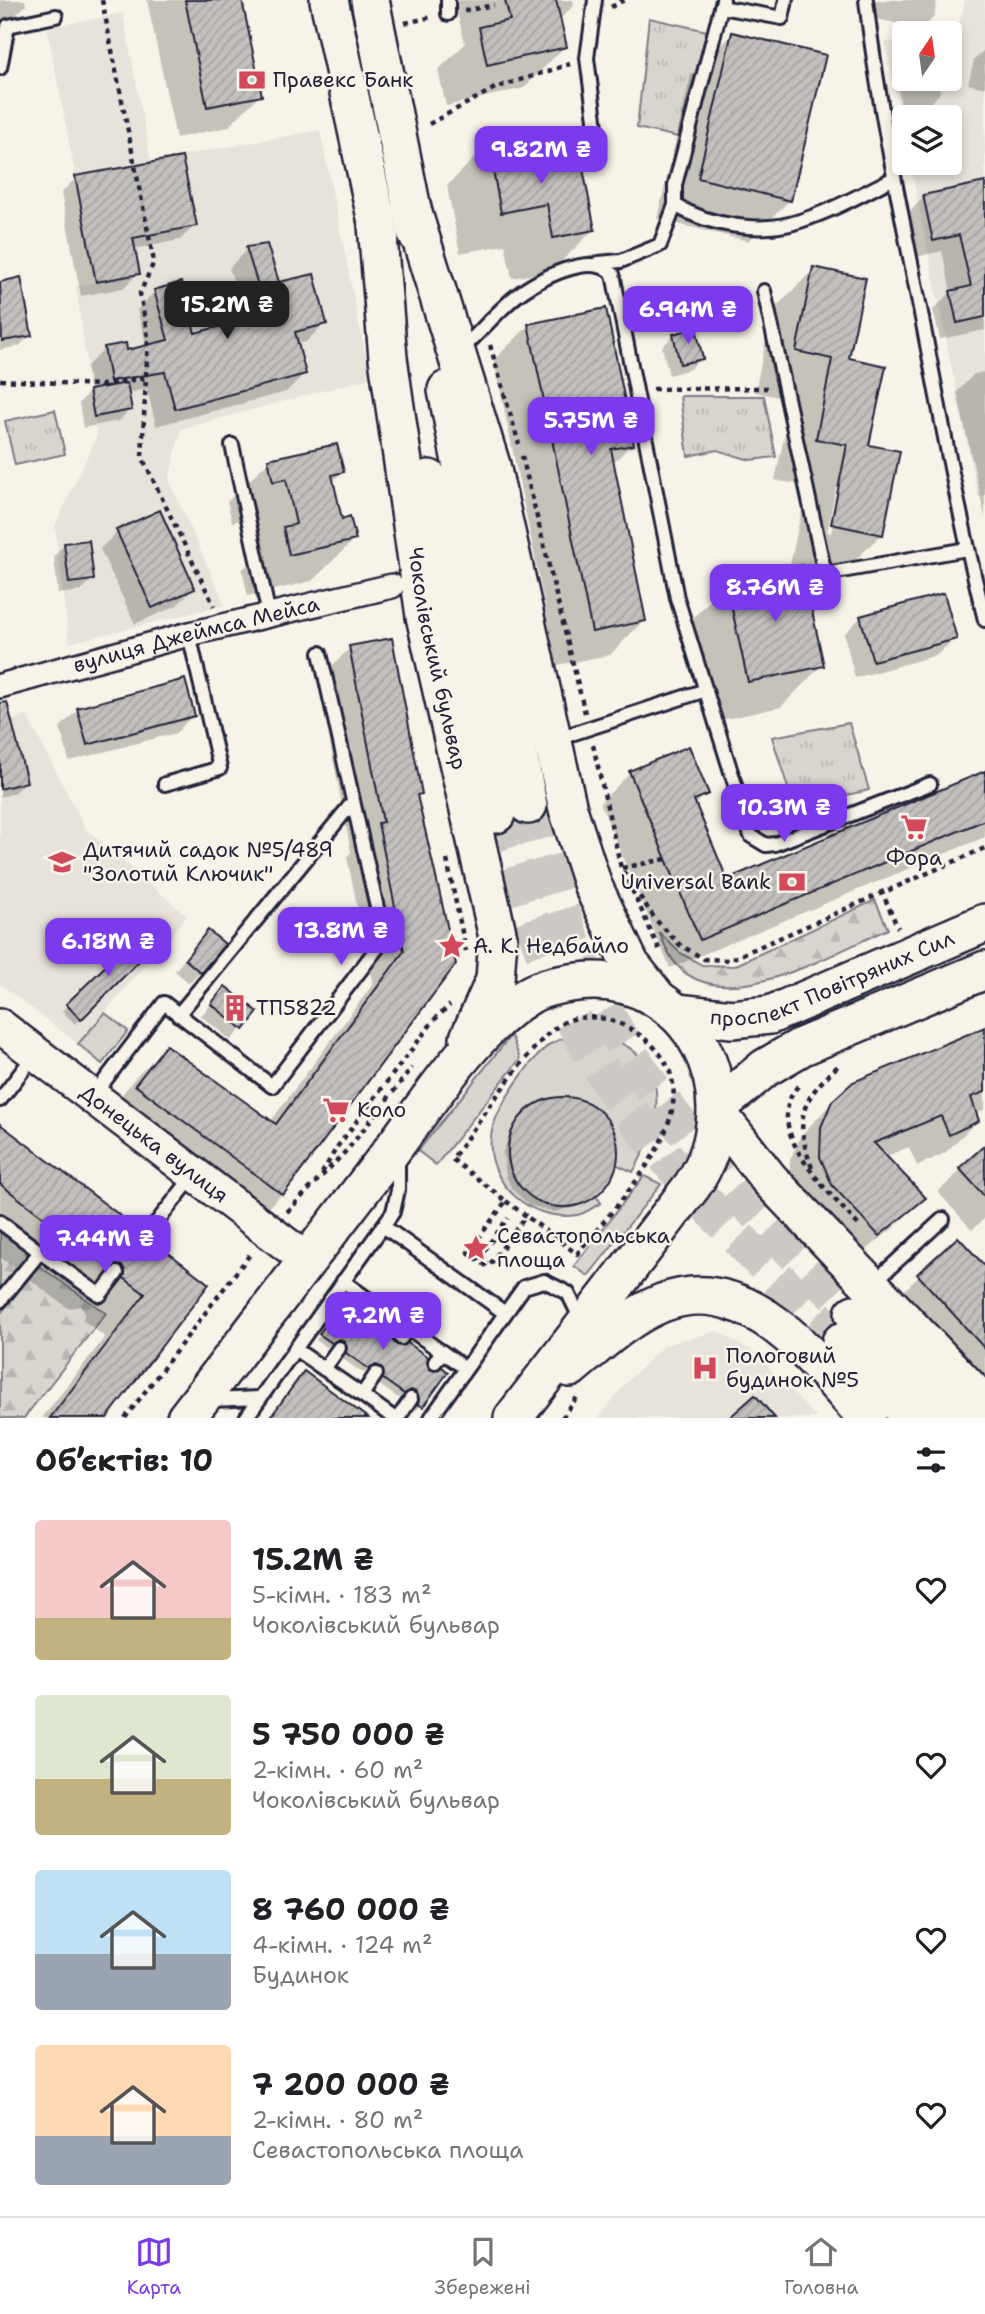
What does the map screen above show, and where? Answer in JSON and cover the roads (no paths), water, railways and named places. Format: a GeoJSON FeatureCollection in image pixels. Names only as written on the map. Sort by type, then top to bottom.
{"type":"FeatureCollection","features":[{"type":"Feature","properties":{"kind":"main road","name":"Чоколівський бульвар"},"geometry":{"type":"LineString","coordinates":[[329,0],[512,809],[412,210],[370,0]]}},
{"type":"Feature","properties":{"kind":"main road","name":"Чоколівський бульвар"},"geometry":{"type":"LineString","coordinates":[[412,210],[491,465],[568,809],[593,886],[630,964],[667,1005]]}},
{"type":"Feature","properties":{"kind":"main road","name":"Чоколівський бульвар"},"geometry":{"type":"LineString","coordinates":[[376,213],[388,358],[425,617],[498,937],[495,980],[479,1020],[426,1076]]}},
{"type":"Feature","properties":{"kind":"main road","name":"проспект Повітряних Сил"},"geometry":{"type":"LineString","coordinates":[[667,1005],[732,1019],[770,1015],[985,923]]}},
{"type":"Feature","properties":{"kind":"main road"},"geometry":{"type":"LineString","coordinates":[[718,1110],[765,1068],[801,1047],[985,970]]}},
{"type":"Feature","properties":{"kind":"main road"},"geometry":{"type":"LineString","coordinates":[[191,1412],[404,1134],[426,1076],[529,995],[561,984],[595,980],[624,985],[667,1005],[707,1059],[718,1110],[713,1144],[701,1173],[516,1413]]}},
{"type":"Feature","properties":{"kind":"main road"},"geometry":{"type":"LineString","coordinates":[[718,1110],[769,1179],[855,1314],[912,1418]]}},
{"type":"Feature","properties":{"kind":"main road"},"geometry":{"type":"LineString","coordinates":[[516,1413],[624,1325],[661,1304],[693,1295],[727,1300],[763,1314],[791,1336],[867,1418]]}},
{"type":"Feature","properties":{"kind":"main road"},"geometry":{"type":"LineString","coordinates":[[855,1314],[985,1405]]}},
{"type":"Feature","properties":{"kind":"main road"},"geometry":{"type":"LineString","coordinates":[[855,1314],[954,1418]]}},
{"type":"Feature","properties":{"kind":"street","name":"вулиця Джеймса Мейса"},"geometry":{"type":"LineString","coordinates":[[0,686],[189,634],[392,586]]}},
{"type":"Feature","properties":{"kind":"street","name":"Донецька вулиця"},"geometry":{"type":"LineString","coordinates":[[0,1026],[308,1261]]}},
{"type":"Feature","properties":{"kind":"lane"},"geometry":{"type":"LineString","coordinates":[[448,0],[448,14]]}},
{"type":"Feature","properties":{"kind":"lane"},"geometry":{"type":"LineString","coordinates":[[544,152],[598,143],[587,58],[595,0]]}},
{"type":"Feature","properties":{"kind":"lane"},"geometry":{"type":"LineString","coordinates":[[458,353],[517,296],[551,276],[596,263],[621,261],[660,245],[675,205],[675,185],[722,4],[782,18],[786,0]]}},
{"type":"Feature","properties":{"kind":"lane"},"geometry":{"type":"LineString","coordinates":[[866,0],[873,62],[894,178],[967,549],[985,620]]}},
{"type":"Feature","properties":{"kind":"lane"},"geometry":{"type":"LineString","coordinates":[[0,68],[8,26],[56,16]]}},
{"type":"Feature","properties":{"kind":"lane"},"geometry":{"type":"LineString","coordinates":[[675,205],[694,216],[747,227],[799,222],[894,178]]}},
{"type":"Feature","properties":{"kind":"lane"},"geometry":{"type":"LineString","coordinates":[[596,263],[613,274],[677,598],[751,836],[766,845],[930,784]]}},
{"type":"Feature","properties":{"kind":"lane"},"geometry":{"type":"LineString","coordinates":[[764,291],[825,574],[967,549]]}},
{"type":"Feature","properties":{"kind":"lane"},"geometry":{"type":"LineString","coordinates":[[232,445],[269,615]]}},
{"type":"Feature","properties":{"kind":"lane"},"geometry":{"type":"LineString","coordinates":[[165,784],[220,768],[189,634]]}},
{"type":"Feature","properties":{"kind":"lane"},"geometry":{"type":"LineString","coordinates":[[93,1096],[164,1003],[272,1086],[384,939],[320,653]]}},
{"type":"Feature","properties":{"kind":"lane"},"geometry":{"type":"LineString","coordinates":[[552,740],[706,690]]}},
{"type":"Feature","properties":{"kind":"lane"},"geometry":{"type":"LineString","coordinates":[[178,1015],[354,803]]}},
{"type":"Feature","properties":{"kind":"lane"},"geometry":{"type":"LineString","coordinates":[[0,1100],[36,1053]]}},
{"type":"Feature","properties":{"kind":"lane"},"geometry":{"type":"LineString","coordinates":[[246,1418],[397,1204],[397,1163],[404,1134]]}},
{"type":"Feature","properties":{"kind":"lane"},"geometry":{"type":"LineString","coordinates":[[146,1236],[195,1174]]}},
{"type":"Feature","properties":{"kind":"lane"},"geometry":{"type":"LineString","coordinates":[[855,1314],[943,1219]]}},
{"type":"Feature","properties":{"kind":"lane"},"geometry":{"type":"LineString","coordinates":[[0,1222],[100,1295],[117,1273]]}},
{"type":"Feature","properties":{"kind":"lane"},"geometry":{"type":"LineString","coordinates":[[383,1226],[505,1313]]}},
{"type":"Feature","properties":{"kind":"lane"},"geometry":{"type":"LineString","coordinates":[[0,1300],[40,1252]]}},
{"type":"Feature","properties":{"kind":"lane"},"geometry":{"type":"LineString","coordinates":[[343,1281],[368,1307],[439,1357],[465,1368]]}},
{"type":"Feature","properties":{"kind":"lane"},"geometry":{"type":"LineString","coordinates":[[431,1418],[524,1287],[544,1282],[568,1293],[581,1318],[580,1331]]}},
{"type":"Feature","properties":{"kind":"lane"},"geometry":{"type":"LineString","coordinates":[[324,1369],[339,1348]]}},
{"type":"Feature","properties":{"kind":"lane"},"geometry":{"type":"LineString","coordinates":[[295,1349],[396,1418],[411,1399]]}},
{"type":"Feature","properties":{"kind":"lane"},"geometry":{"type":"LineString","coordinates":[[362,1395],[376,1374]]}},
{"type":"Feature","properties":{"kind":"lane"},"geometry":{"type":"LineString","coordinates":[[191,1412],[225,1398],[260,1398]]}},
{"type":"Feature","properties":{"kind":"tunnel"},"geometry":{"type":"LineString","coordinates":[[528,805],[577,954],[611,1024],[640,1070],[705,1156],[854,1314]]}},
{"type":"Feature","properties":{"kind":"tunnel"},"geometry":{"type":"LineString","coordinates":[[496,814],[554,977],[568,1009],[602,1070],[627,1107],[684,1178],[745,1245],[841,1342]]}},
{"type":"Feature","properties":{"kind":"place","name":"Правекс Банк"},"geometry":{"type":"Point","coordinates":[252,80]}},
{"type":"Feature","properties":{"kind":"place","name":"Фора"},"geometry":{"type":"Point","coordinates":[914,827]}},
{"type":"Feature","properties":{"kind":"place","name":"Дитячий садок №5/489 \"Золотий Ключик\""},"geometry":{"type":"Point","coordinates":[62,862]}},
{"type":"Feature","properties":{"kind":"place","name":"Universal Bank"},"geometry":{"type":"Point","coordinates":[792,882]}},
{"type":"Feature","properties":{"kind":"place","name":"А. К. Недбайло"},"geometry":{"type":"Point","coordinates":[452,946]}},
{"type":"Feature","properties":{"kind":"place","name":"ТП5822"},"geometry":{"type":"Point","coordinates":[235,1008]}},
{"type":"Feature","properties":{"kind":"place","name":"Коло"},"geometry":{"type":"Point","coordinates":[336,1110]}},
{"type":"Feature","properties":{"kind":"place","name":"Севастопольська площа"},"geometry":{"type":"Point","coordinates":[476,1248]}},
{"type":"Feature","properties":{"kind":"place","name":"Пологовий будинок №5"},"geometry":{"type":"Point","coordinates":[705,1368]}}]}
